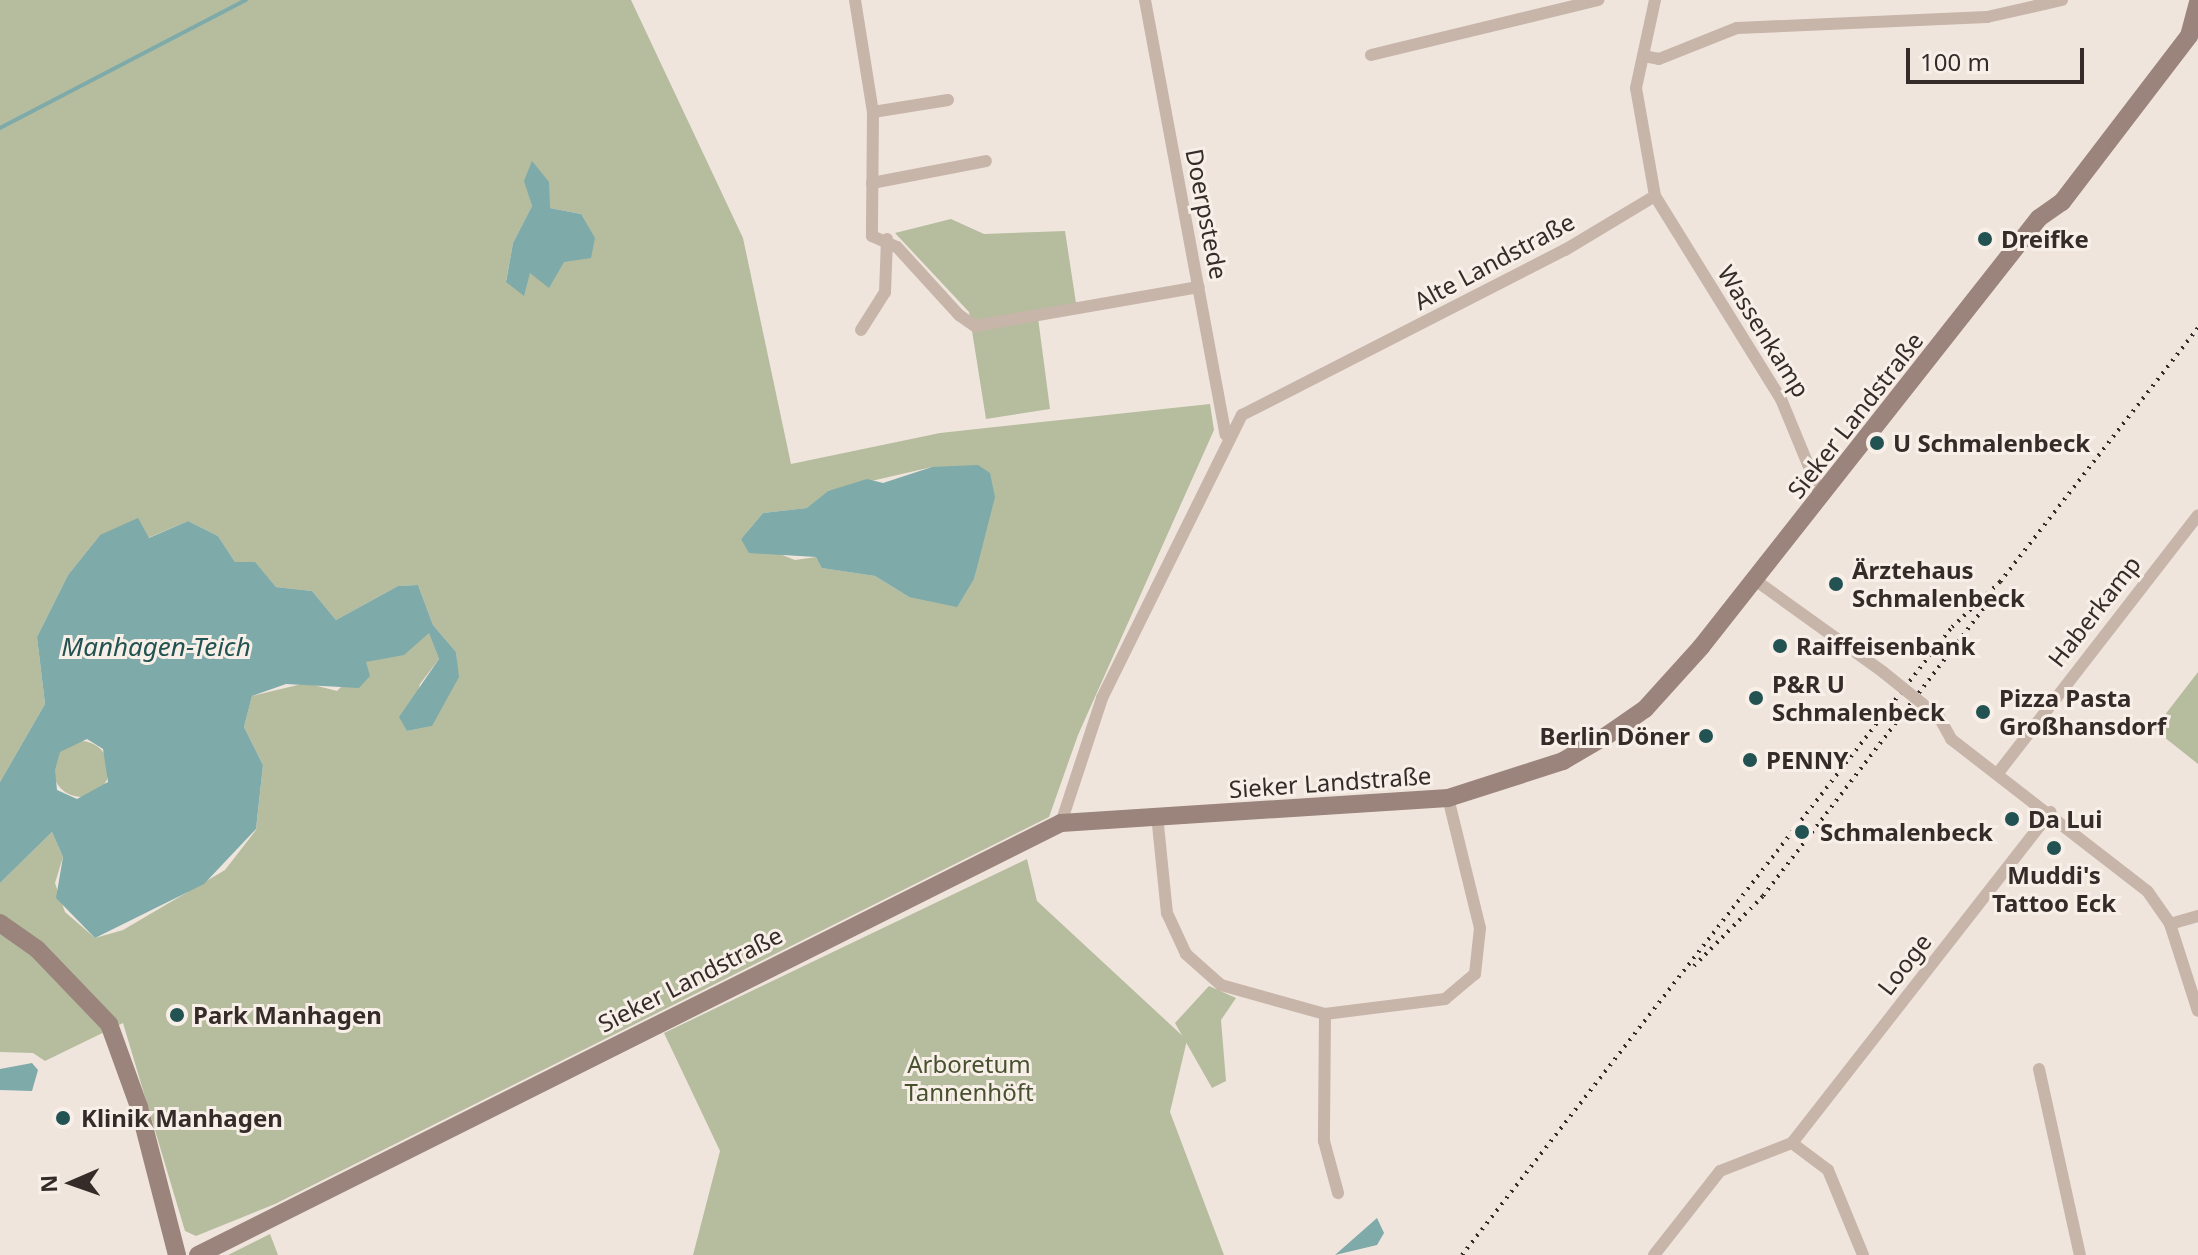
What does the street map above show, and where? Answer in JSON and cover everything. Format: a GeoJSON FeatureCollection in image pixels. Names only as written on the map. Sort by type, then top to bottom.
{"type":"FeatureCollection","features":[{"type":"Feature","properties":{"kind":"street"},"geometry":{"type":"LineString","coordinates":[[855,0],[873,112],[872,236],[887,239],[959,315],[975,326],[1199,287]]}},
{"type":"Feature","properties":{"kind":"street","name":"Doerpstede"},"geometry":{"type":"LineString","coordinates":[[1145,0],[1226,435]]}},
{"type":"Feature","properties":{"kind":"street"},"geometry":{"type":"LineString","coordinates":[[1371,55],[1598,0]]}},
{"type":"Feature","properties":{"kind":"street"},"geometry":{"type":"LineString","coordinates":[[1655,0],[1636,112],[1655,196]]}},
{"type":"Feature","properties":{"kind":"street"},"geometry":{"type":"LineString","coordinates":[[1644,56],[1659,59],[1737,28],[1987,17],[2062,0]]}},
{"type":"Feature","properties":{"kind":"street","name":"Sieker Landstraße"},"geometry":{"type":"LineString","coordinates":[[198,1255],[1061,823],[1157,815],[1347,810],[1448,798],[1563,761],[1609,734],[1673,680],[2039,218],[2062,202],[2189,36],[2198,3]]}},
{"type":"Feature","properties":{"kind":"street"},"geometry":{"type":"LineString","coordinates":[[873,112],[948,100]]}},
{"type":"Feature","properties":{"kind":"street"},"geometry":{"type":"LineString","coordinates":[[872,183],[986,161]]}},
{"type":"Feature","properties":{"kind":"street","name":"Wassenkamp"},"geometry":{"type":"LineString","coordinates":[[1655,196],[1781,399],[1821,496]]}},
{"type":"Feature","properties":{"kind":"street","name":"Alte Landstraße"},"geometry":{"type":"LineString","coordinates":[[1061,823],[1102,698],[1226,435],[1275,394],[1455,309],[1655,196]]}},
{"type":"Feature","properties":{"kind":"street"},"geometry":{"type":"LineString","coordinates":[[861,330],[885,292],[887,239]]}},
{"type":"Feature","properties":{"kind":"street","name":"Haberkamp"},"geometry":{"type":"LineString","coordinates":[[1998,773],[2198,515]]}},
{"type":"Feature","properties":{"kind":"street"},"geometry":{"type":"LineString","coordinates":[[1755,580],[1883,672],[1939,717],[1951,739],[2123,867],[2170,924],[2198,1011]]}},
{"type":"Feature","properties":{"kind":"street"},"geometry":{"type":"LineString","coordinates":[[1157,815],[1167,913],[1186,954],[1221,985],[1325,1014],[1445,999],[1475,974],[1480,928],[1448,798]]}},
{"type":"Feature","properties":{"kind":"street","name":"Looge"},"geometry":{"type":"LineString","coordinates":[[1792,1143],[2051,812]]}},
{"type":"Feature","properties":{"kind":"street"},"geometry":{"type":"LineString","coordinates":[[2170,924],[2198,916]]}},
{"type":"Feature","properties":{"kind":"street"},"geometry":{"type":"LineString","coordinates":[[0,923],[37,949],[109,1024],[144,1121],[177,1255]]}},
{"type":"Feature","properties":{"kind":"street"},"geometry":{"type":"LineString","coordinates":[[1325,1014],[1324,1141],[1338,1193]]}},
{"type":"Feature","properties":{"kind":"street"},"geometry":{"type":"LineString","coordinates":[[2039,1069],[2080,1255]]}},
{"type":"Feature","properties":{"kind":"street"},"geometry":{"type":"LineString","coordinates":[[1654,1255],[1720,1171],[1792,1143],[1828,1170],[1863,1255]]}},
{"type":"Feature","properties":{"kind":"green space"},"geometry":{"type":"Polygon","coordinates":[[[0,0],[631,0],[743,238],[791,464],[940,433],[1210,404],[1214,430],[1078,735],[1049,817],[275,1204],[196,1236],[185,1231],[123,1023],[45,1061],[33,1053],[0,1052],[0,883],[52,832],[63,857],[55,883],[65,912],[95,938],[123,930],[225,870],[256,830],[263,765],[244,727],[252,696],[306,683],[337,691],[366,662],[429,632],[439,659],[420,684],[407,731],[431,726],[458,677],[456,652],[433,625],[418,585],[398,586],[336,620],[312,591],[276,587],[255,563],[235,562],[218,536],[188,521],[148,538],[100,535],[68,575],[37,637],[45,704],[0,782],[0,0]],[[525,181],[532,206],[513,243],[506,281],[530,273],[581,214],[550,208],[525,181]],[[932,467],[828,491],[808,508],[763,513],[741,539],[795,560],[816,557],[823,568],[875,576],[909,597],[974,579],[987,511],[960,471],[932,467]]]}},
{"type":"Feature","properties":{"kind":"green space"},"geometry":{"type":"Polygon","coordinates":[[[951,219],[984,234],[1065,231],[1076,303],[1037,310],[1050,409],[986,419],[969,312],[895,233],[951,219]]]}},
{"type":"Feature","properties":{"kind":"green space"},"geometry":{"type":"Polygon","coordinates":[[[2198,672],[2198,764],[2154,729],[2198,672]]]}},
{"type":"Feature","properties":{"kind":"green space"},"geometry":{"type":"Polygon","coordinates":[[[81,741],[101,749],[109,769],[101,789],[81,797],[61,789],[53,769],[61,749],[81,741]]]}},
{"type":"Feature","properties":{"kind":"green space","name":"Arboretum Tannenhöft"},"geometry":{"type":"Polygon","coordinates":[[[1027,859],[1037,901],[1187,1040],[1170,1112],[1224,1255],[693,1255],[720,1151],[664,1033],[1027,859]]]}},
{"type":"Feature","properties":{"kind":"green space"},"geometry":{"type":"Polygon","coordinates":[[[1209,986],[1236,998],[1221,1020],[1226,1081],[1212,1088],[1175,1023],[1209,986]]]}},
{"type":"Feature","properties":{"kind":"green space"},"geometry":{"type":"Polygon","coordinates":[[[270,1234],[278,1255],[228,1255],[270,1234]]]}},
{"type":"Feature","properties":{"kind":"water"},"geometry":{"type":"Polygon","coordinates":[[[532,161],[549,182],[550,208],[581,214],[595,238],[591,258],[564,262],[549,288],[530,273],[524,296],[506,282],[513,243],[532,206],[524,181],[532,161]]]}},
{"type":"Feature","properties":{"kind":"water"},"geometry":{"type":"Polygon","coordinates":[[[978,465],[990,473],[995,497],[974,579],[957,607],[909,597],[875,576],[822,568],[816,557],[749,553],[741,539],[763,513],[807,508],[828,491],[867,479],[883,483],[932,467],[978,465]]]}},
{"type":"Feature","properties":{"kind":"water","name":"Manhagen-Teich"},"geometry":{"type":"Polygon","coordinates":[[[138,518],[149,538],[188,521],[218,536],[235,562],[255,562],[276,587],[312,591],[336,620],[398,586],[418,585],[433,625],[456,652],[459,677],[432,726],[407,731],[399,717],[439,659],[429,633],[404,655],[366,662],[370,676],[359,688],[286,684],[252,696],[244,727],[263,765],[256,829],[204,884],[95,938],[56,898],[63,857],[52,832],[0,883],[0,782],[45,704],[37,637],[68,575],[100,535],[138,518]],[[87,739],[60,752],[55,770],[57,790],[77,799],[108,782],[103,749],[87,739]]]}},
{"type":"Feature","properties":{"kind":"water"},"geometry":{"type":"Polygon","coordinates":[[[32,1063],[38,1070],[32,1091],[0,1090],[0,1069],[32,1063]]]}},
{"type":"Feature","properties":{"kind":"water"},"geometry":{"type":"Polygon","coordinates":[[[1377,1218],[1384,1233],[1377,1245],[1335,1255],[1377,1218]]]}},
{"type":"Feature","properties":{"kind":"waterway"},"geometry":{"type":"LineString","coordinates":[[0,128],[246,0]]}},
{"type":"Feature","properties":{"kind":"railway"},"geometry":{"type":"LineString","coordinates":[[1462,1255],[1952,627],[2000,582],[2198,328]]}},
{"type":"Feature","properties":{"kind":"railway"},"geometry":{"type":"LineString","coordinates":[[1694,966],[1763,896],[1983,609]]}},
{"type":"Feature","properties":{"kind":"place","name":"Dreifke"},"geometry":{"type":"Point","coordinates":[1985,239]}},
{"type":"Feature","properties":{"kind":"place","name":"U Schmalenbeck"},"geometry":{"type":"Point","coordinates":[1877,443]}},
{"type":"Feature","properties":{"kind":"place","name":"Ärztehaus Schmalenbeck"},"geometry":{"type":"Point","coordinates":[1836,584]}},
{"type":"Feature","properties":{"kind":"place","name":"Raiffeisenbank"},"geometry":{"type":"Point","coordinates":[1780,646]}},
{"type":"Feature","properties":{"kind":"place","name":"P&R U Schmalenbeck"},"geometry":{"type":"Point","coordinates":[1756,698]}},
{"type":"Feature","properties":{"kind":"place","name":"Pizza Pasta Großhansdorf"},"geometry":{"type":"Point","coordinates":[1983,712]}},
{"type":"Feature","properties":{"kind":"place","name":"Berlin Döner"},"geometry":{"type":"Point","coordinates":[1706,736]}},
{"type":"Feature","properties":{"kind":"place","name":"PENNY"},"geometry":{"type":"Point","coordinates":[1750,760]}},
{"type":"Feature","properties":{"kind":"place","name":"Da Lui"},"geometry":{"type":"Point","coordinates":[2012,819]}},
{"type":"Feature","properties":{"kind":"place","name":"Schmalenbeck"},"geometry":{"type":"Point","coordinates":[1802,832]}},
{"type":"Feature","properties":{"kind":"place","name":"Muddi's Tattoo Eck"},"geometry":{"type":"Point","coordinates":[2054,848]}},
{"type":"Feature","properties":{"kind":"place","name":"Park Manhagen"},"geometry":{"type":"Point","coordinates":[177,1015]}},
{"type":"Feature","properties":{"kind":"place","name":"Klinik Manhagen"},"geometry":{"type":"Point","coordinates":[63,1118]}}]}
